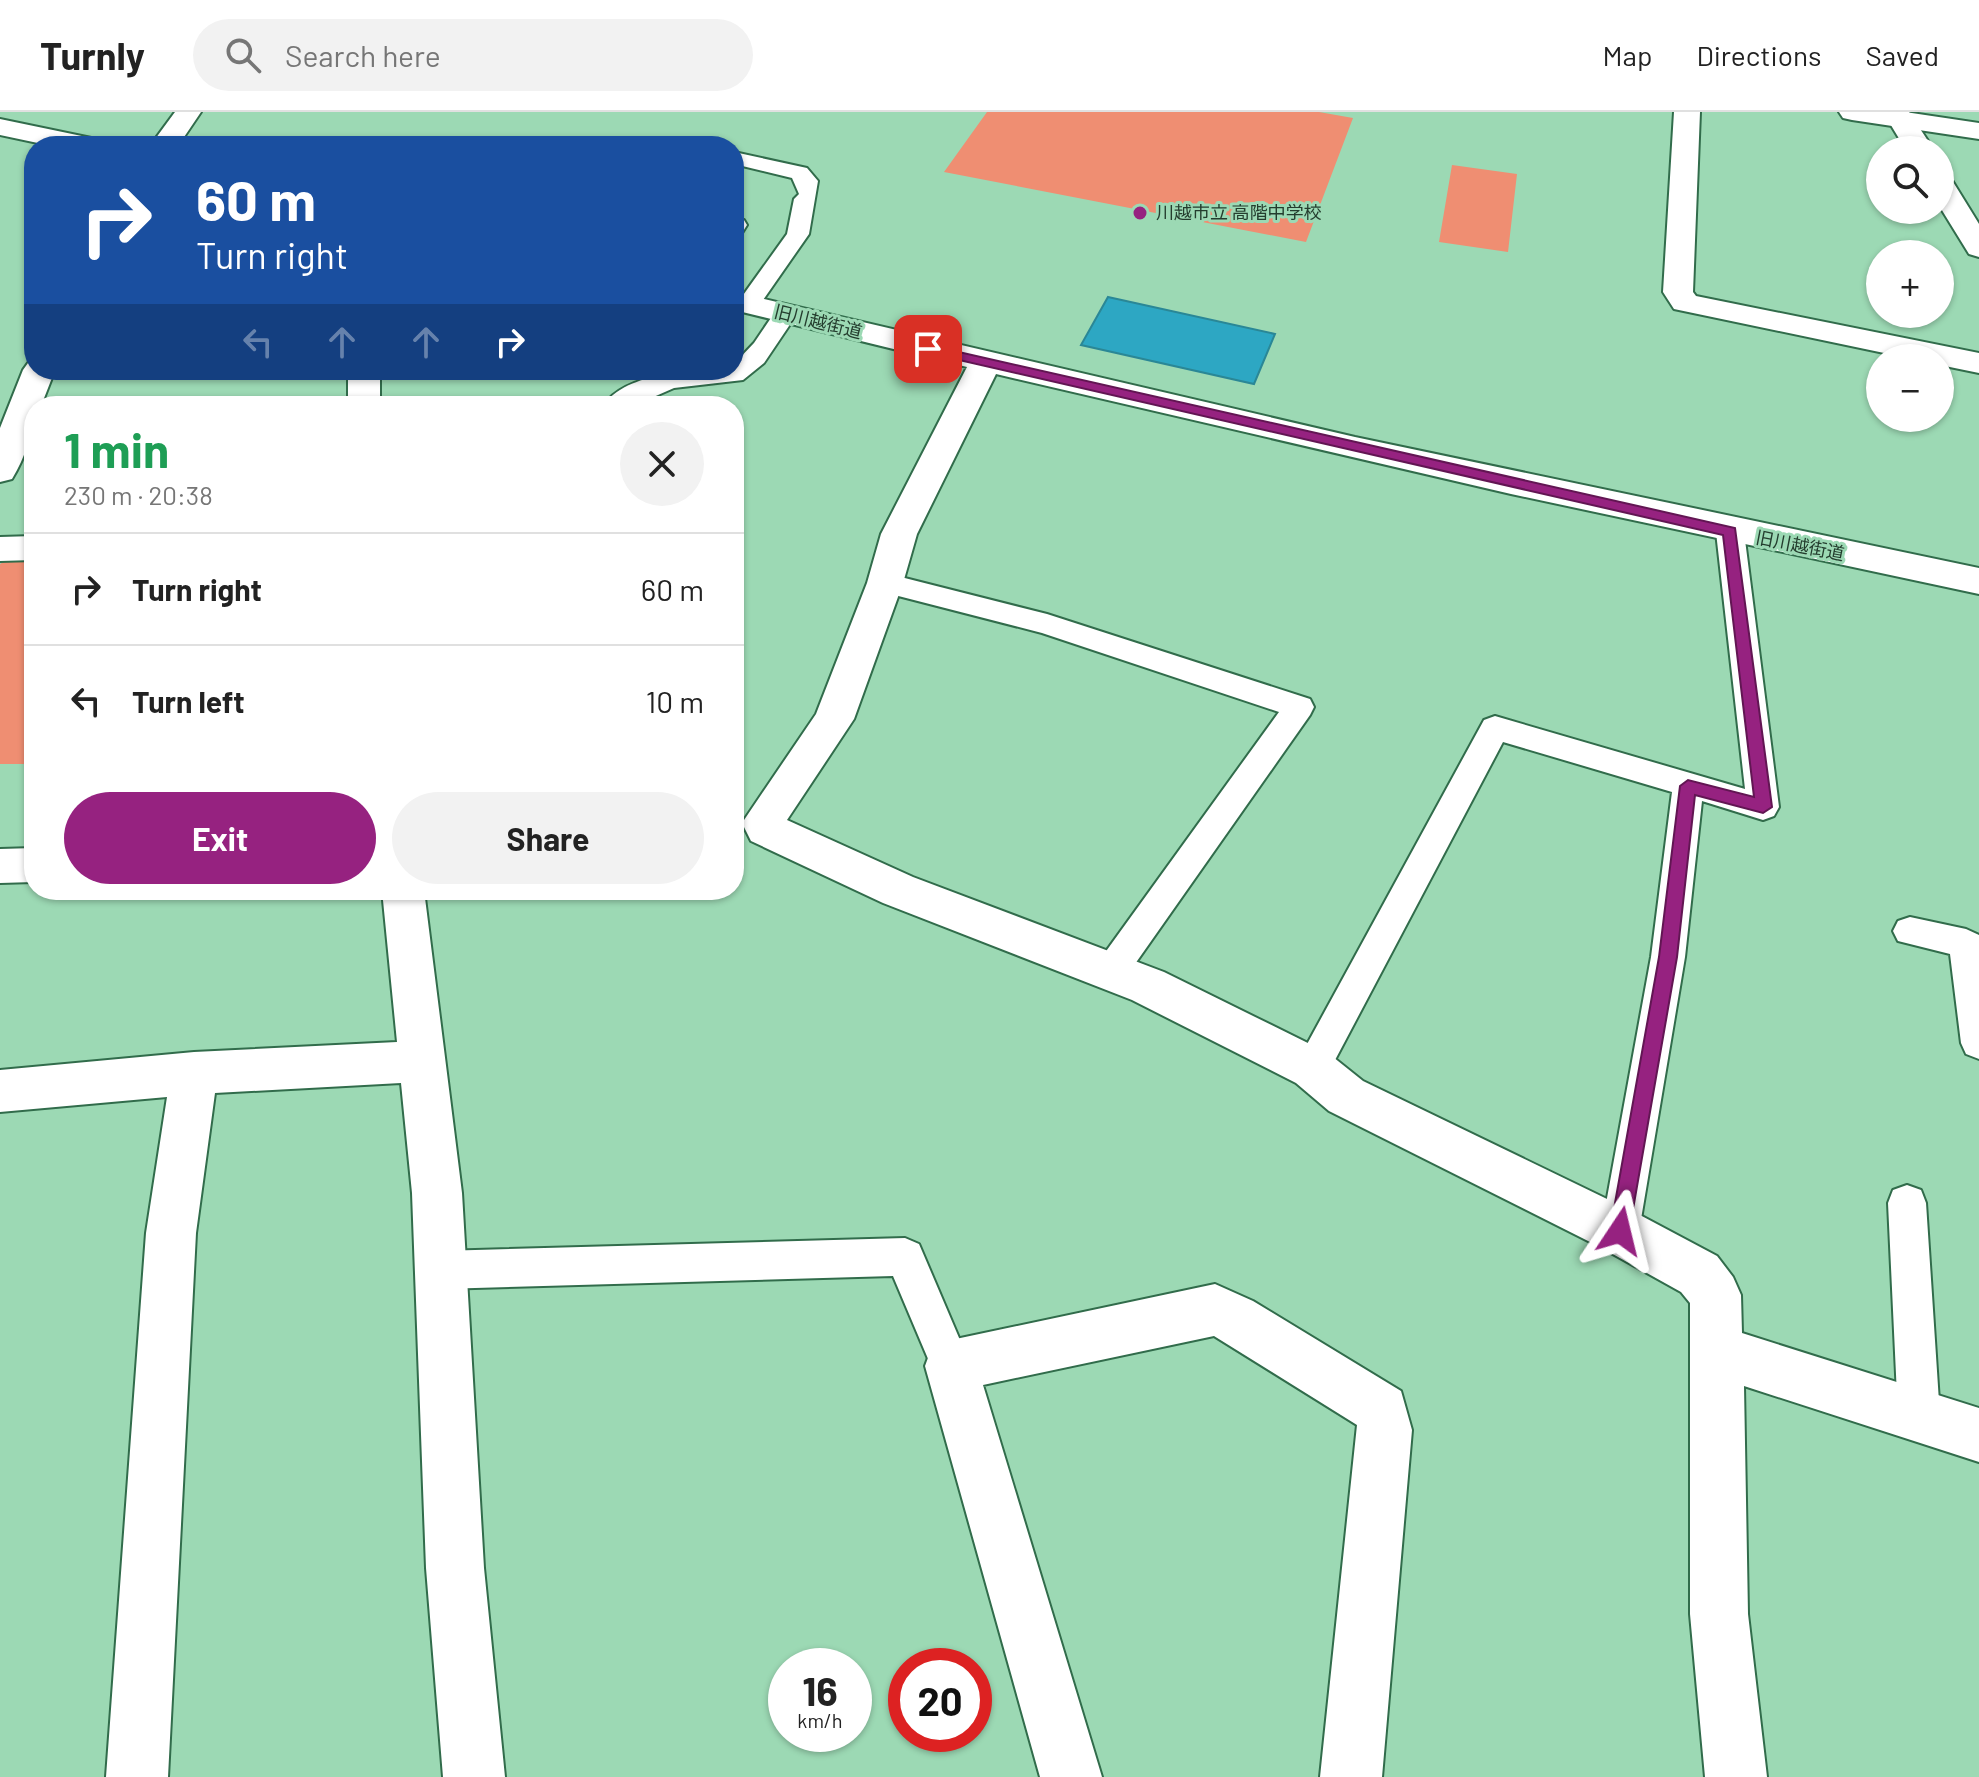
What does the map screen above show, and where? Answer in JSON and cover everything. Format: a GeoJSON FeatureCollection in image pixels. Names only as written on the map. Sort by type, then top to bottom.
{"type":"FeatureCollection","features":[{"type":"Feature","properties":{"kind":"main road"},"geometry":{"type":"LineString","coordinates":[[171,136],[188,112]]}},
{"type":"Feature","properties":{"kind":"main road"},"geometry":{"type":"LineString","coordinates":[[1687,112],[1678,292],[1685,303],[1979,363]]}},
{"type":"Feature","properties":{"kind":"main road"},"geometry":{"type":"LineString","coordinates":[[1852,112],[1898,116],[1979,131]]}},
{"type":"Feature","properties":{"kind":"main road"},"geometry":{"type":"LineString","coordinates":[[1898,116],[1911,136]]}},
{"type":"Feature","properties":{"kind":"main road"},"geometry":{"type":"LineString","coordinates":[[0,127],[43,136]]}},
{"type":"Feature","properties":{"kind":"main road"},"geometry":{"type":"LineString","coordinates":[[1954,206],[1979,248]]}},
{"type":"Feature","properties":{"kind":"main road","name":"旧川越街道"},"geometry":{"type":"LineString","coordinates":[[744,304],[985,363],[1730,532],[1979,581]]}},
{"type":"Feature","properties":{"kind":"main road"},"geometry":{"type":"LineString","coordinates":[[985,363],[899,534],[885,583],[834,719],[763,823],[766,829],[898,890],[1148,986],[1312,1068],[1346,1096],[1620,1231],[1699,1274],[1715,1295],[1719,1614],[1736,1777]]}},
{"type":"Feature","properties":{"kind":"main road"},"geometry":{"type":"LineString","coordinates":[[0,471],[24,409]]}},
{"type":"Feature","properties":{"kind":"main road"},"geometry":{"type":"LineString","coordinates":[[0,549],[24,548]]}},
{"type":"Feature","properties":{"kind":"main road"},"geometry":{"type":"LineString","coordinates":[[0,866],[24,865]]}},
{"type":"Feature","properties":{"kind":"main road"},"geometry":{"type":"LineString","coordinates":[[404,900],[437,1193],[455,1568],[474,1777]]}},
{"type":"Feature","properties":{"kind":"main road"},"geometry":{"type":"LineString","coordinates":[[0,1091],[194,1073],[423,1061]]}},
{"type":"Feature","properties":{"kind":"main road"},"geometry":{"type":"LineString","coordinates":[[137,1777],[171,1233],[194,1073]]}},
{"type":"Feature","properties":{"kind":"main road"},"geometry":{"type":"LineString","coordinates":[[1071,1777],[951,1366],[1215,1310],[1235,1319],[1382,1410],[1385,1430],[1351,1777]]}},
{"type":"Feature","properties":{"kind":"main road"},"geometry":{"type":"LineString","coordinates":[[1717,1351],[1979,1435]]}},
{"type":"Feature","properties":{"kind":"lane"},"geometry":{"type":"LineString","coordinates":[[744,160],[799,173],[807,181],[798,234],[744,299]]}},
{"type":"Feature","properties":{"kind":"lane"},"geometry":{"type":"LineString","coordinates":[[744,368],[785,314]]}},
{"type":"Feature","properties":{"kind":"lane"},"geometry":{"type":"LineString","coordinates":[[630,396],[681,380]]}},
{"type":"Feature","properties":{"kind":"lane"},"geometry":{"type":"LineString","coordinates":[[1312,1068],[1495,728],[1763,807],[1730,532]]}},
{"type":"Feature","properties":{"kind":"lane"},"geometry":{"type":"LineString","coordinates":[[885,583],[1047,624],[1299,707],[1111,971]]}},
{"type":"Feature","properties":{"kind":"lane"},"geometry":{"type":"LineString","coordinates":[[1620,1231],[1668,957],[1688,786]]}},
{"type":"Feature","properties":{"kind":"lane"},"geometry":{"type":"LineString","coordinates":[[1910,931],[1966,943],[1979,1043]]}},
{"type":"Feature","properties":{"kind":"lane"},"geometry":{"type":"LineString","coordinates":[[1907,1203],[1919,1417]]}},
{"type":"Feature","properties":{"kind":"lane"},"geometry":{"type":"LineString","coordinates":[[440,1270],[905,1257],[951,1366]]}},
{"type":"Feature","properties":{"kind":"shaded area"},"geometry":{"type":"Polygon","coordinates":[[[987,112],[1319,112],[1353,118],[1306,242],[944,172],[987,112]]]}},
{"type":"Feature","properties":{"kind":"shaded area"},"geometry":{"type":"Polygon","coordinates":[[[1452,165],[1517,174],[1508,252],[1439,242],[1452,165]]]}},
{"type":"Feature","properties":{"kind":"shaded area"},"geometry":{"type":"Polygon","coordinates":[[[24,557],[24,764],[0,764],[0,564],[10,558],[24,557]]]}},
{"type":"Feature","properties":{"kind":"water"},"geometry":{"type":"Polygon","coordinates":[[[1108,297],[1275,334],[1254,384],[1081,345],[1108,297]]]}},
{"type":"Feature","properties":{"kind":"place","name":"川越市立 高階中学校"},"geometry":{"type":"Point","coordinates":[1140,213]}},
{"type":"Feature","properties":{"kind":"route"},"geometry":{"type":"LineString","coordinates":[[928,349],[1730,532],[1763,807],[1688,786],[1668,957],[1620,1231]]}}]}
